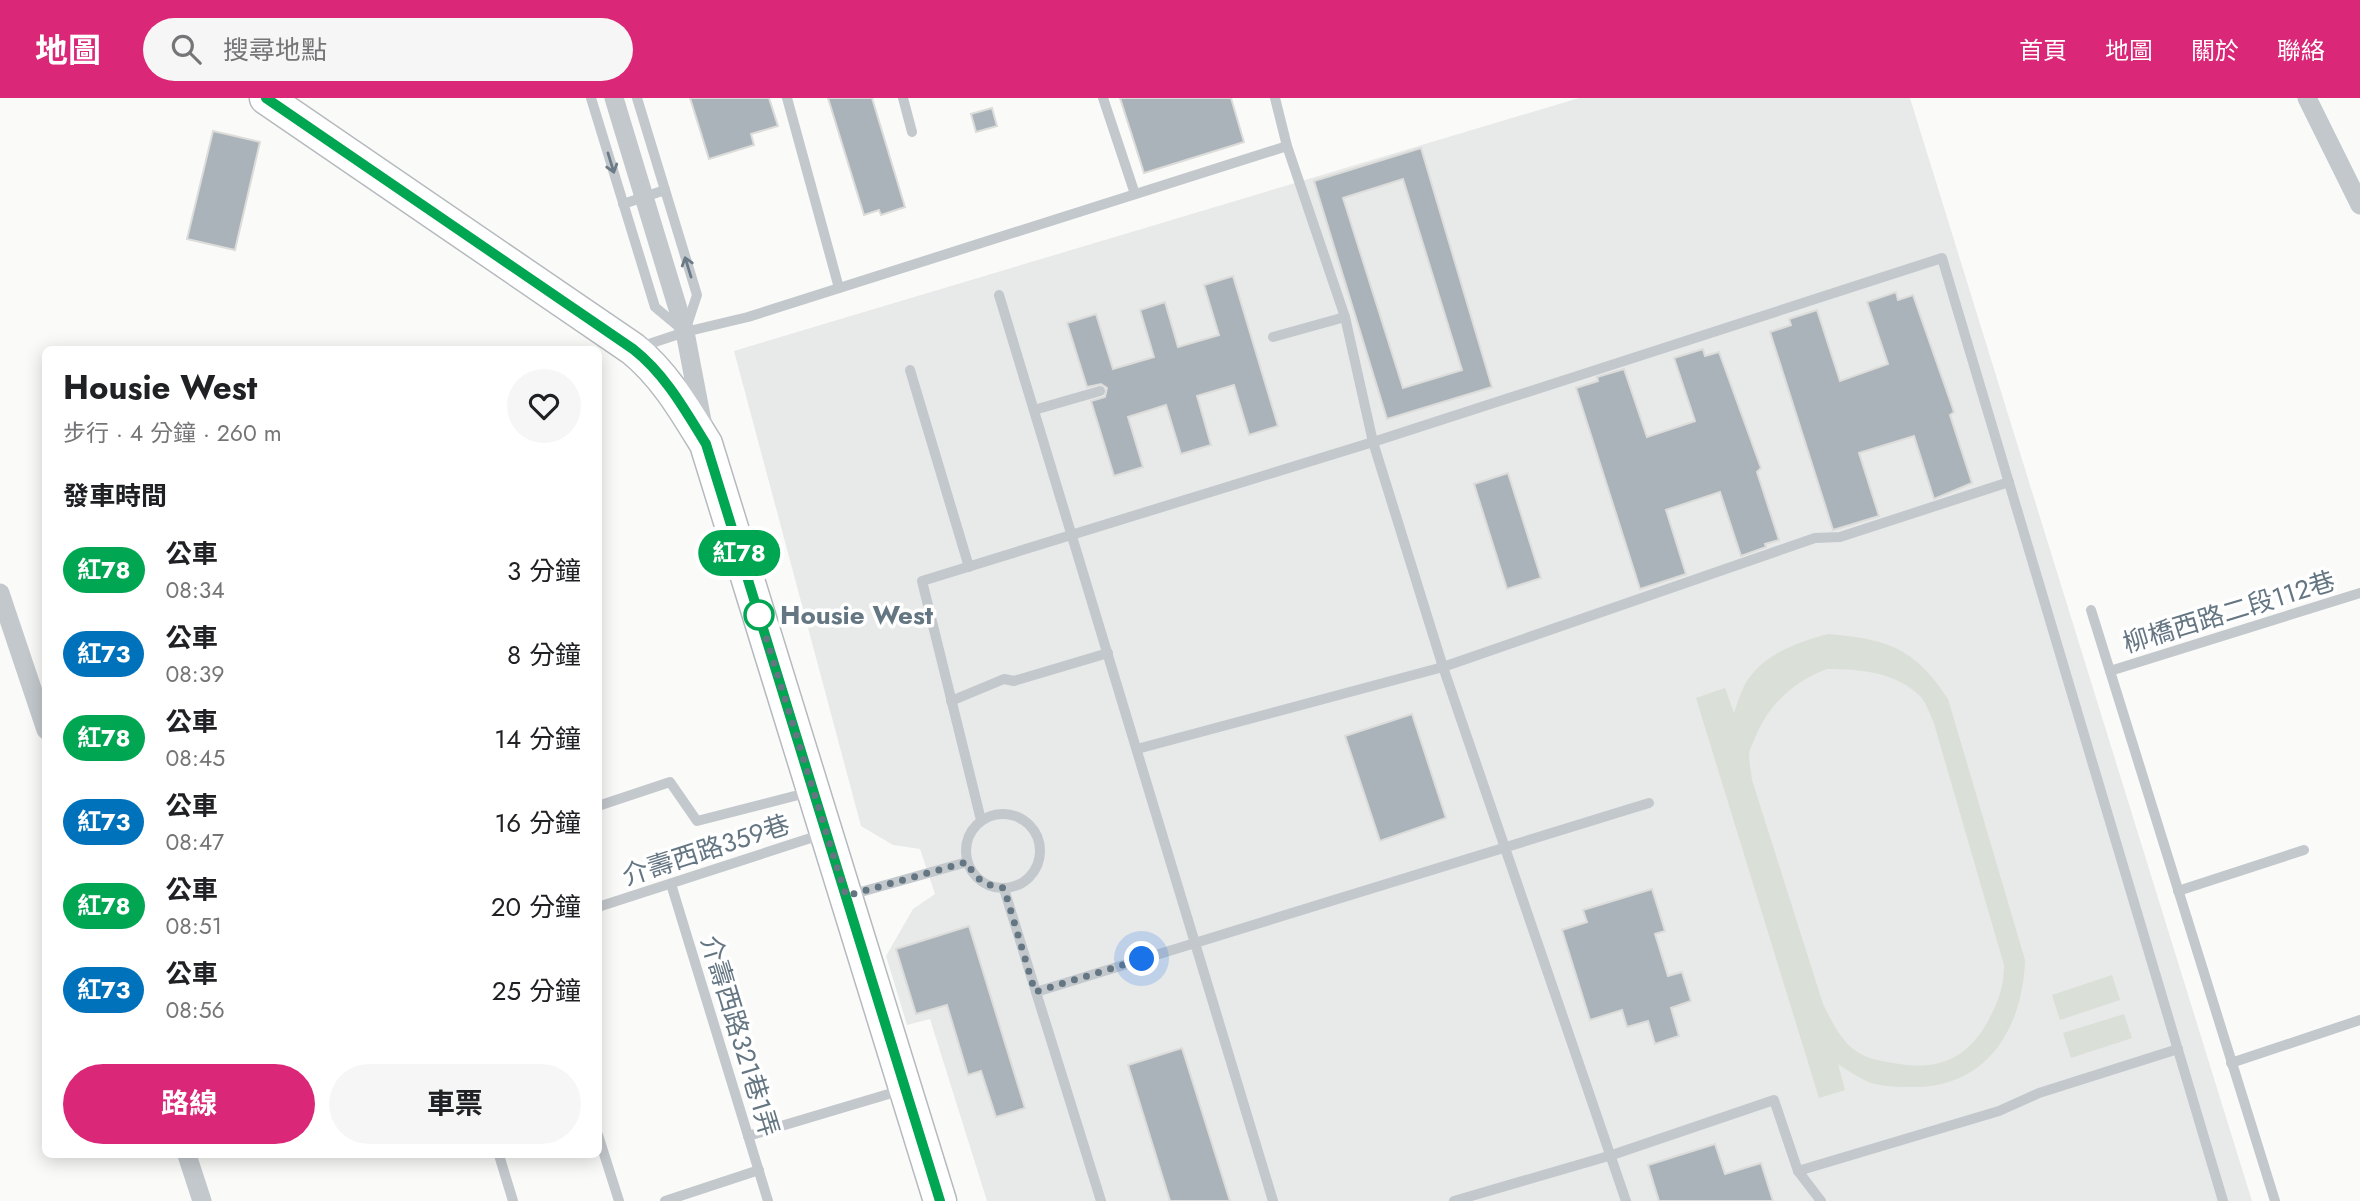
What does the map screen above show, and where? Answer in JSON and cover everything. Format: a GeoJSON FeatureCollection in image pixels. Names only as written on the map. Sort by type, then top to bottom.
{"type":"FeatureCollection","features":[{"type":"Feature","properties":{"kind":"main road"},"geometry":{"type":"LineString","coordinates":[[266,98],[633,349],[648,361],[677,396],[706,444],[940,1201]]}},
{"type":"Feature","properties":{"kind":"street"},"geometry":{"type":"LineString","coordinates":[[2307,98],[2360,205]]}},
{"type":"Feature","properties":{"kind":"street"},"geometry":{"type":"LineString","coordinates":[[616,99],[685,332],[706,444]]}},
{"type":"Feature","properties":{"kind":"street"},"geometry":{"type":"LineString","coordinates":[[0,593],[42,718]]}},
{"type":"Feature","properties":{"kind":"street"},"geometry":{"type":"LineString","coordinates":[[188,1158],[202,1201]]}},
{"type":"Feature","properties":{"kind":"lane"},"geometry":{"type":"LineString","coordinates":[[637,98],[697,295],[685,332]]}},
{"type":"Feature","properties":{"kind":"lane"},"geometry":{"type":"LineString","coordinates":[[787,98],[839,288]]}},
{"type":"Feature","properties":{"kind":"lane"},"geometry":{"type":"LineString","coordinates":[[903,98],[912,132]]}},
{"type":"Feature","properties":{"kind":"lane"},"geometry":{"type":"LineString","coordinates":[[1103,98],[1135,194]]}},
{"type":"Feature","properties":{"kind":"lane"},"geometry":{"type":"LineString","coordinates":[[1275,98],[1287,146],[1345,317],[1373,442],[1443,667],[1626,1201]]}},
{"type":"Feature","properties":{"kind":"lane"},"geometry":{"type":"LineString","coordinates":[[616,99],[592,102],[655,307],[685,332]]}},
{"type":"Feature","properties":{"kind":"lane"},"geometry":{"type":"LineString","coordinates":[[633,349],[685,332],[748,317],[1287,146]]}},
{"type":"Feature","properties":{"kind":"lane"},"geometry":{"type":"LineString","coordinates":[[623,204],[665,190]]}},
{"type":"Feature","properties":{"kind":"lane"},"geometry":{"type":"LineString","coordinates":[[981,820],[922,582],[1373,442],[1942,258],[2223,1201]]}},
{"type":"Feature","properties":{"kind":"lane"},"geometry":{"type":"LineString","coordinates":[[999,295],[1273,1201]]}},
{"type":"Feature","properties":{"kind":"lane"},"geometry":{"type":"LineString","coordinates":[[1273,337],[1345,317]]}},
{"type":"Feature","properties":{"kind":"lane"},"geometry":{"type":"LineString","coordinates":[[910,370],[969,567]]}},
{"type":"Feature","properties":{"kind":"lane"},"geometry":{"type":"LineString","coordinates":[[1034,410],[1100,391]]}},
{"type":"Feature","properties":{"kind":"lane"},"geometry":{"type":"LineString","coordinates":[[1137,749],[1443,667],[1815,538],[1840,537],[2009,482]]}},
{"type":"Feature","properties":{"kind":"lane","name":"柳橋西路二段112巷"},"geometry":{"type":"LineString","coordinates":[[2110,671],[2360,593]]}},
{"type":"Feature","properties":{"kind":"lane"},"geometry":{"type":"LineString","coordinates":[[2091,610],[2275,1201]]}},
{"type":"Feature","properties":{"kind":"lane"},"geometry":{"type":"LineString","coordinates":[[951,701],[1004,679],[1014,681],[1108,653]]}},
{"type":"Feature","properties":{"kind":"lane"},"geometry":{"type":"LineString","coordinates":[[602,805],[670,782],[696,821],[814,791]]}},
{"type":"Feature","properties":{"kind":"lane"},"geometry":{"type":"LineString","coordinates":[[1035,992],[1649,803]]}},
{"type":"Feature","properties":{"kind":"lane"},"geometry":{"type":"LineString","coordinates":[[1005,813],[1028,822],[1041,845],[1040,858],[1027,880],[1004,888],[981,881],[972,873],[965,851],[967,839],[972,828],[981,820],[992,814],[1005,813]]}},
{"type":"Feature","properties":{"kind":"lane","name":"介壽西路359巷"},"geometry":{"type":"LineString","coordinates":[[602,906],[827,833]]}},
{"type":"Feature","properties":{"kind":"lane"},"geometry":{"type":"LineString","coordinates":[[2178,891],[2304,850]]}},
{"type":"Feature","properties":{"kind":"lane"},"geometry":{"type":"LineString","coordinates":[[846,896],[967,862]]}},
{"type":"Feature","properties":{"kind":"lane","name":"介壽西路321巷1弄"},"geometry":{"type":"LineString","coordinates":[[671,884],[768,1201]]}},
{"type":"Feature","properties":{"kind":"lane"},"geometry":{"type":"LineString","coordinates":[[1004,888],[1101,1201]]}},
{"type":"Feature","properties":{"kind":"lane"},"geometry":{"type":"LineString","coordinates":[[2231,1063],[2360,1020]]}},
{"type":"Feature","properties":{"kind":"lane"},"geometry":{"type":"LineString","coordinates":[[1798,1171],[1999,1111],[2039,1093],[2178,1049]]}},
{"type":"Feature","properties":{"kind":"lane"},"geometry":{"type":"LineString","coordinates":[[748,1136],[905,1088]]}},
{"type":"Feature","properties":{"kind":"lane"},"geometry":{"type":"LineString","coordinates":[[1454,1201],[1612,1155],[1774,1100],[1798,1171],[1821,1201]]}},
{"type":"Feature","properties":{"kind":"lane"},"geometry":{"type":"LineString","coordinates":[[602,1148],[619,1201]]}},
{"type":"Feature","properties":{"kind":"lane"},"geometry":{"type":"LineString","coordinates":[[500,1158],[513,1201]]}},
{"type":"Feature","properties":{"kind":"lane"},"geometry":{"type":"LineString","coordinates":[[666,1201],[759,1170]]}},
{"type":"Feature","properties":{"kind":"shaded area"},"geometry":{"type":"Polygon","coordinates":[[[1579,98],[1910,98],[2252,1201],[987,1201],[930,1019],[907,1025],[886,956],[913,909],[935,894],[920,849],[893,845],[861,826],[734,351],[1579,98]]]}},
{"type":"Feature","properties":{"kind":"shaded area"},"geometry":{"type":"Polygon","coordinates":[[[1828,634],[1849,636],[1898,649],[1924,668],[1948,699],[2025,960],[2023,985],[2017,1008],[2009,1030],[1996,1049],[1962,1077],[1940,1084],[1914,1087],[1876,1084],[1838,1064],[1845,1090],[1819,1098],[1696,698],[1725,688],[1734,713],[1744,686],[1760,666],[1791,646],[1828,634]],[[1827,669],[1804,680],[1793,687],[1767,715],[1749,751],[1752,780],[1823,1004],[1836,1028],[1853,1049],[1867,1057],[1909,1065],[1936,1064],[1960,1054],[1979,1035],[2002,988],[2004,965],[1933,720],[1924,701],[1910,688],[1889,677],[1827,669]]]}},
{"type":"Feature","properties":{"kind":"shaded area"},"geometry":{"type":"Polygon","coordinates":[[[2112,975],[2120,1000],[2060,1020],[2052,995],[2112,975]]]}},
{"type":"Feature","properties":{"kind":"shaded area"},"geometry":{"type":"Polygon","coordinates":[[[2124,1014],[2132,1038],[2071,1058],[2063,1033],[2124,1014]]]}},
{"type":"Feature","properties":{"kind":"building"},"geometry":{"type":"Polygon","coordinates":[[[690,98],[769,98],[778,126],[751,134],[754,145],[709,159],[690,98]]]}},
{"type":"Feature","properties":{"kind":"building"},"geometry":{"type":"Polygon","coordinates":[[[828,98],[872,98],[905,207],[881,215],[879,210],[864,215],[828,98]]]}},
{"type":"Feature","properties":{"kind":"building"},"geometry":{"type":"Polygon","coordinates":[[[1120,98],[1231,98],[1244,142],[1144,173],[1120,98]]]}},
{"type":"Feature","properties":{"kind":"building"},"geometry":{"type":"Polygon","coordinates":[[[992,108],[997,126],[976,132],[971,114],[992,108]]]}},
{"type":"Feature","properties":{"kind":"building"},"geometry":{"type":"Polygon","coordinates":[[[213,131],[260,142],[235,250],[187,239],[213,131]]]}},
{"type":"Feature","properties":{"kind":"building"},"geometry":{"type":"Polygon","coordinates":[[[1421,148],[1492,387],[1387,419],[1314,181],[1421,148]],[[1403,179],[1343,198],[1403,388],[1462,370],[1403,179]]]}},
{"type":"Feature","properties":{"kind":"building"},"geometry":{"type":"Polygon","coordinates":[[[1233,276],[1278,426],[1249,435],[1234,385],[1197,396],[1211,445],[1181,454],[1166,405],[1128,417],[1143,467],[1114,476],[1091,401],[1105,397],[1107,388],[1101,384],[1087,387],[1067,323],[1096,314],[1113,369],[1154,357],[1140,310],[1165,302],[1178,347],[1219,335],[1204,285],[1233,276]]]}},
{"type":"Feature","properties":{"kind":"building"},"geometry":{"type":"Polygon","coordinates":[[[1896,292],[1898,300],[1913,295],[1954,412],[1950,415],[1972,483],[1934,499],[1914,436],[1859,453],[1879,516],[1833,530],[1770,332],[1791,325],[1789,319],[1817,310],[1840,381],[1888,364],[1867,302],[1896,292]]]}},
{"type":"Feature","properties":{"kind":"building"},"geometry":{"type":"Polygon","coordinates":[[[1703,349],[1705,356],[1719,352],[1761,468],[1757,472],[1779,540],[1741,556],[1720,492],[1666,510],[1686,574],[1640,589],[1576,388],[1598,381],[1597,377],[1624,369],[1647,437],[1695,421],[1674,358],[1703,349]]]}},
{"type":"Feature","properties":{"kind":"building"},"geometry":{"type":"Polygon","coordinates":[[[1508,473],[1541,578],[1507,589],[1474,484],[1508,473]]]}},
{"type":"Feature","properties":{"kind":"building"},"geometry":{"type":"Polygon","coordinates":[[[1412,714],[1446,818],[1380,841],[1345,736],[1412,714]]]}},
{"type":"Feature","properties":{"kind":"building"},"geometry":{"type":"Polygon","coordinates":[[[1652,889],[1665,931],[1655,934],[1668,976],[1682,972],[1691,1001],[1671,1008],[1679,1036],[1655,1044],[1648,1021],[1627,1027],[1622,1010],[1590,1020],[1562,930],[1587,922],[1583,910],[1652,889]]]}},
{"type":"Feature","properties":{"kind":"building"},"geometry":{"type":"Polygon","coordinates":[[[969,926],[1025,1108],[996,1117],[981,1071],[968,1075],[947,1005],[916,1014],[896,949],[969,926]]]}},
{"type":"Feature","properties":{"kind":"building"},"geometry":{"type":"Polygon","coordinates":[[[1182,1048],[1230,1201],[1170,1201],[1128,1065],[1182,1048]]]}},
{"type":"Feature","properties":{"kind":"building"},"geometry":{"type":"Polygon","coordinates":[[[1715,1144],[1725,1174],[1761,1163],[1773,1201],[1659,1201],[1648,1165],[1715,1144]]]}},
{"type":"Feature","properties":{"kind":"bus line","name":"紅78"},"geometry":{"type":"LineString","coordinates":[[266,98],[633,349],[648,361],[677,396],[706,444],[940,1201]]}},
{"type":"Feature","properties":{"kind":"place","name":"Housie West"},"geometry":{"type":"Point","coordinates":[759,615]}},
{"type":"Feature","properties":{"kind":"route"},"geometry":{"type":"LineString","coordinates":[[759,615],[846,896],[967,862],[972,873],[981,881],[992,887],[1004,888],[1035,992],[1142,959]]}}]}
